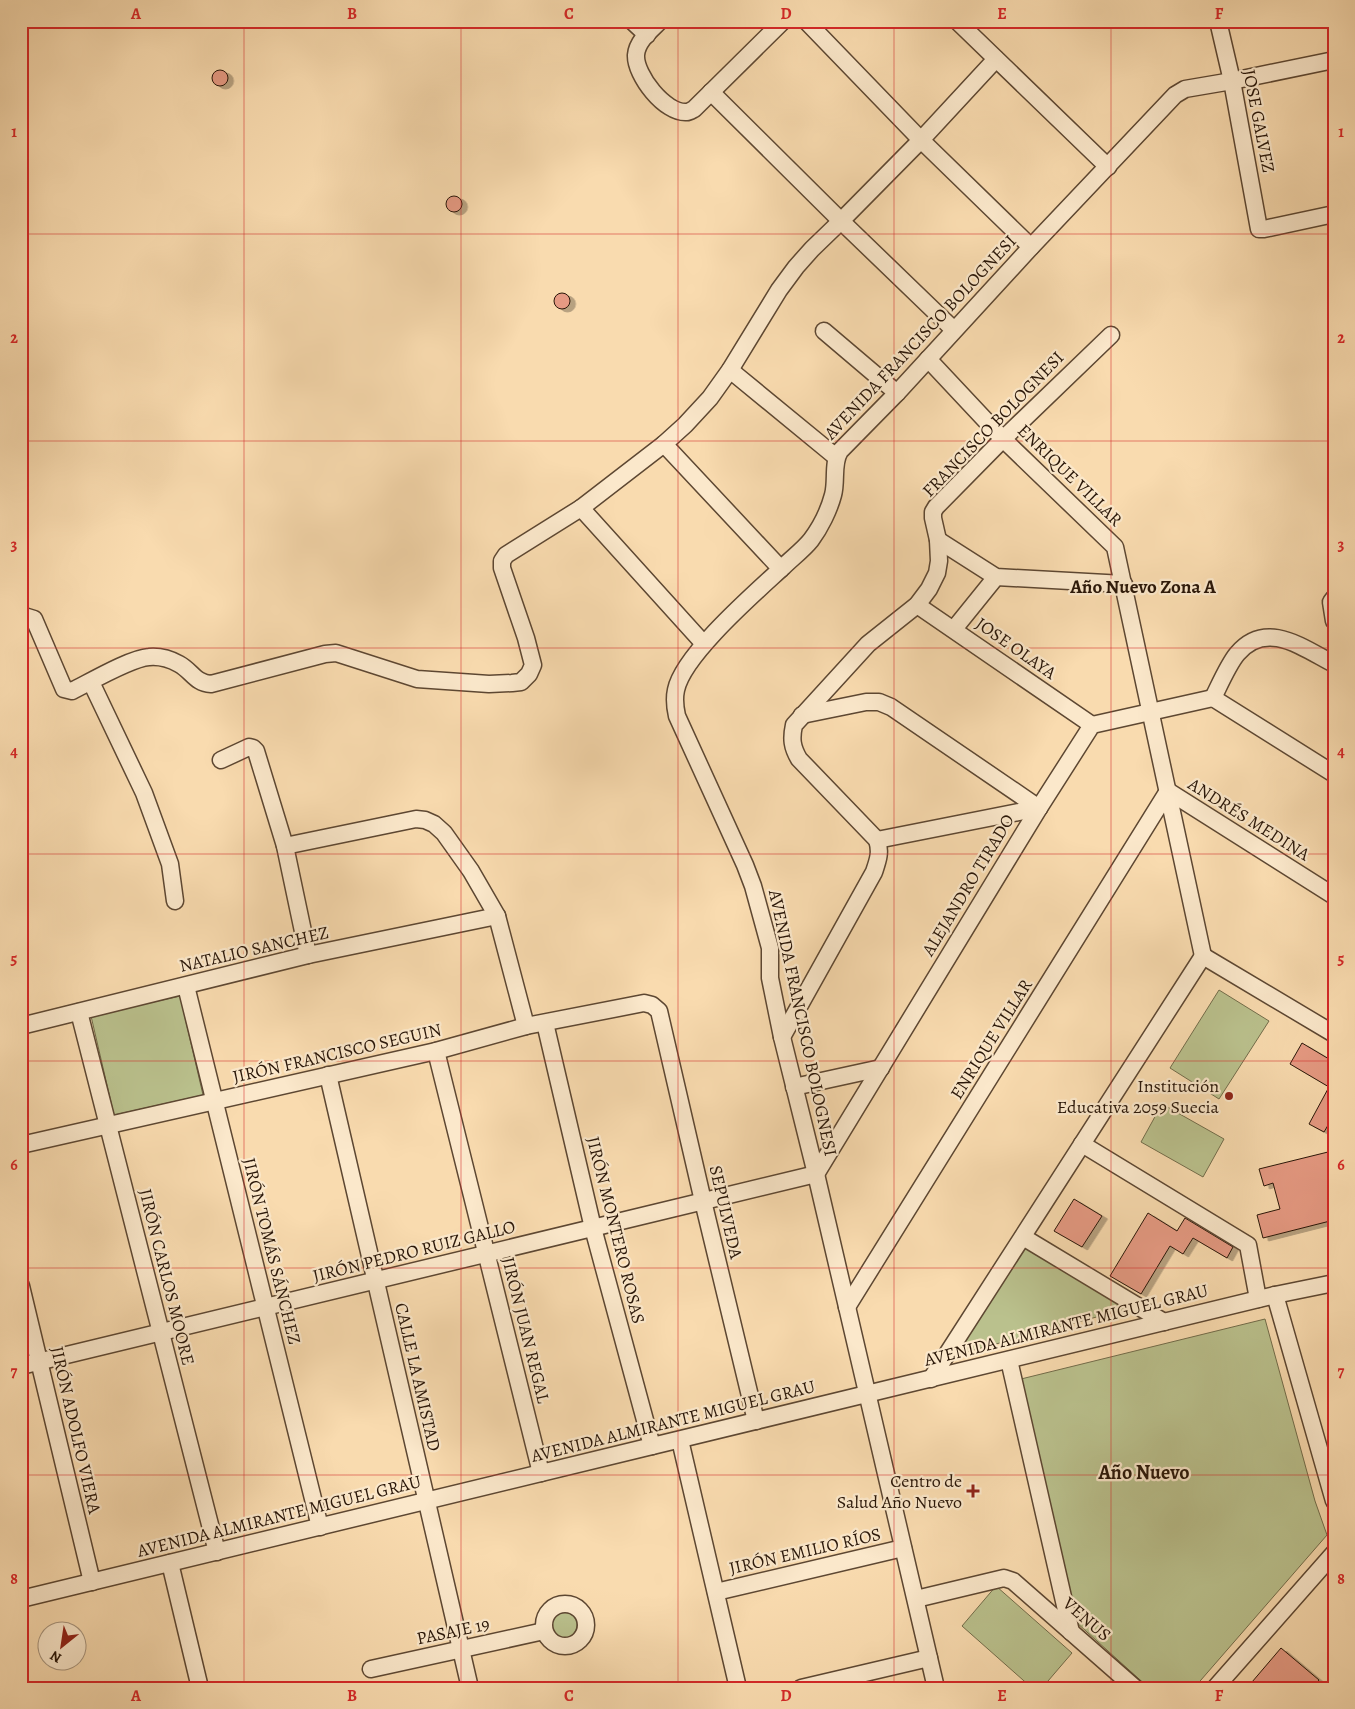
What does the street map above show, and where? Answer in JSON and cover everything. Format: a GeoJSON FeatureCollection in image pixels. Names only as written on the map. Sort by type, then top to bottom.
{"type":"FeatureCollection","features":[{"type":"Feature","properties":{"kind":"street"},"geometry":{"type":"LineString","coordinates":[[632,21],[646,35]]}},
{"type":"Feature","properties":{"kind":"street"},"geometry":{"type":"LineString","coordinates":[[660,21],[638,46],[636,64],[646,84],[659,98],[674,110],[686,112],[694,110],[783,21]]}},
{"type":"Feature","properties":{"kind":"street"},"geometry":{"type":"LineString","coordinates":[[806,21],[921,140],[1031,247]]}},
{"type":"Feature","properties":{"kind":"street"},"geometry":{"type":"LineString","coordinates":[[957,21],[1108,167]]}},
{"type":"Feature","properties":{"kind":"street","name":"JOSE GALVEZ"},"geometry":{"type":"LineString","coordinates":[[1218,21],[1232,81],[1260,229],[1334,214]]}},
{"type":"Feature","properties":{"kind":"street"},"geometry":{"type":"LineString","coordinates":[[21,615],[34,620],[64,689],[72,692],[133,662],[148,657],[162,658],[179,664],[202,683],[211,684],[307,658],[336,653],[417,679],[489,684],[521,682],[529,674],[533,665],[526,638],[502,568],[502,561],[512,551],[581,508],[664,444],[685,425],[710,398],[791,274],[812,249],[921,140],[996,59]]}},
{"type":"Feature","properties":{"kind":"street","name":"AVENIDA FRANCISCO BOLOGNESI"},"geometry":{"type":"LineString","coordinates":[[936,1688],[816,1174],[782,1037],[770,978],[770,948],[753,886],[745,865],[677,716],[674,702],[676,689],[681,674],[704,644],[811,540],[825,515],[833,495],[836,457],[840,451],[1175,96],[1186,89],[1334,60]]}},
{"type":"Feature","properties":{"kind":"street"},"geometry":{"type":"LineString","coordinates":[[711,92],[841,222],[954,330]]}},
{"type":"Feature","properties":{"kind":"street"},"geometry":{"type":"LineString","coordinates":[[824,331],[896,393]]}},
{"type":"Feature","properties":{"kind":"street","name":"FRANCISCO BOLOGNESI"},"geometry":{"type":"LineString","coordinates":[[877,840],[810,771],[793,749],[794,725],[868,644],[917,605],[929,589],[937,573],[939,561],[938,540],[933,518],[933,512],[936,507],[1002,439],[1111,334]]}},
{"type":"Feature","properties":{"kind":"street","name":"ENRIQUE VILLAR"},"geometry":{"type":"LineString","coordinates":[[928,359],[1002,439],[1115,547],[1203,956]]}},
{"type":"Feature","properties":{"kind":"street"},"geometry":{"type":"LineString","coordinates":[[730,370],[836,457]]}},
{"type":"Feature","properties":{"kind":"street"},"geometry":{"type":"LineString","coordinates":[[664,444],[781,569]]}},
{"type":"Feature","properties":{"kind":"street"},"geometry":{"type":"LineString","coordinates":[[581,508],[704,644]]}},
{"type":"Feature","properties":{"kind":"street"},"geometry":{"type":"LineString","coordinates":[[938,540],[996,577],[1124,584]]}},
{"type":"Feature","properties":{"kind":"street"},"geometry":{"type":"LineString","coordinates":[[954,629],[996,577]]}},
{"type":"Feature","properties":{"kind":"street"},"geometry":{"type":"LineString","coordinates":[[1334,598],[1330,602],[1334,621]]}},
{"type":"Feature","properties":{"kind":"street","name":"JOSE OLAYA"},"geometry":{"type":"LineString","coordinates":[[917,605],[1092,725]]}},
{"type":"Feature","properties":{"kind":"street"},"geometry":{"type":"LineString","coordinates":[[1213,698],[1237,654],[1250,642],[1266,637],[1285,638],[1334,664]]}},
{"type":"Feature","properties":{"kind":"street"},"geometry":{"type":"LineString","coordinates":[[91,682],[144,793],[170,864],[175,900]]}},
{"type":"Feature","properties":{"kind":"street"},"geometry":{"type":"LineString","coordinates":[[1092,725],[1213,698],[1334,774]]}},
{"type":"Feature","properties":{"kind":"street"},"geometry":{"type":"LineString","coordinates":[[802,715],[866,702],[878,702],[892,707],[1039,808]]}},
{"type":"Feature","properties":{"kind":"street","name":"ALEJANDRO TIRADO"},"geometry":{"type":"LineString","coordinates":[[816,1174],[1039,808],[1092,725]]}},
{"type":"Feature","properties":{"kind":"street"},"geometry":{"type":"LineString","coordinates":[[221,760],[249,747],[253,748],[256,752],[284,846],[308,955]]}},
{"type":"Feature","properties":{"kind":"street","name":"ENRIQUE VILLAR"},"geometry":{"type":"LineString","coordinates":[[847,1307],[1168,791]]}},
{"type":"Feature","properties":{"kind":"street","name":"ANDRÉS MEDINA"},"geometry":{"type":"LineString","coordinates":[[1168,791],[1334,896]]}},
{"type":"Feature","properties":{"kind":"street"},"geometry":{"type":"LineString","coordinates":[[782,1037],[874,872],[880,856],[877,840],[1039,808]]}},
{"type":"Feature","properties":{"kind":"street"},"geometry":{"type":"LineString","coordinates":[[284,846],[416,819],[434,824],[444,833],[471,871],[497,916],[526,1026]]}},
{"type":"Feature","properties":{"kind":"street","name":"NATALIO SANCHEZ"},"geometry":{"type":"LineString","coordinates":[[24,1023],[79,1012],[308,955],[497,916]]}},
{"type":"Feature","properties":{"kind":"street"},"geometry":{"type":"LineString","coordinates":[[931,1379],[1203,956],[1334,1034]]}},
{"type":"Feature","properties":{"kind":"street","name":"JIRÓN TOMÁS SÁNCHEZ"},"geometry":{"type":"LineString","coordinates":[[186,986],[320,1527]]}},
{"type":"Feature","properties":{"kind":"street","name":"JIRÓN FRANCISCO SEGUIN"},"geometry":{"type":"LineString","coordinates":[[21,1145],[436,1051],[545,1022],[644,1003],[652,1005],[659,1011]]}},
{"type":"Feature","properties":{"kind":"street","name":"SEPULVEDA"},"geometry":{"type":"LineString","coordinates":[[659,1011],[756,1421]]}},
{"type":"Feature","properties":{"kind":"street","name":"JIRÓN CARLOS MOORE"},"geometry":{"type":"LineString","coordinates":[[79,1012],[217,1552]]}},
{"type":"Feature","properties":{"kind":"street","name":"JIRÓN MONTERO ROSAS"},"geometry":{"type":"LineString","coordinates":[[545,1022],[592,1228],[652,1446]]}},
{"type":"Feature","properties":{"kind":"street","name":"JIRÓN JUAN REGAL"},"geometry":{"type":"LineString","coordinates":[[436,1051],[540,1473]]}},
{"type":"Feature","properties":{"kind":"street"},"geometry":{"type":"LineString","coordinates":[[794,1087],[881,1068]]}},
{"type":"Feature","properties":{"kind":"street","name":"CALLE LA AMISTAD"},"geometry":{"type":"LineString","coordinates":[[328,1075],[470,1688]]}},
{"type":"Feature","properties":{"kind":"street"},"geometry":{"type":"LineString","coordinates":[[1082,1144],[1248,1245],[1258,1300]]}},
{"type":"Feature","properties":{"kind":"street","name":"JIRÓN PEDRO RUIZ GALLO"},"geometry":{"type":"LineString","coordinates":[[21,1366],[816,1174]]}},
{"type":"Feature","properties":{"kind":"street"},"geometry":{"type":"LineString","coordinates":[[1023,1236],[1164,1322]]}},
{"type":"Feature","properties":{"kind":"street","name":"AVENIDA ALMIRANTE MIGUEL GRAU"},"geometry":{"type":"LineString","coordinates":[[21,1599],[1275,1295],[1334,1283]]}},
{"type":"Feature","properties":{"kind":"street","name":"JIRÓN ADOLFO VIERA"},"geometry":{"type":"LineString","coordinates":[[21,1286],[92,1582]]}},
{"type":"Feature","properties":{"kind":"street"},"geometry":{"type":"LineString","coordinates":[[1275,1295],[1334,1501]]}},
{"type":"Feature","properties":{"kind":"street"},"geometry":{"type":"LineString","coordinates":[[1009,1360],[1071,1632]]}},
{"type":"Feature","properties":{"kind":"street"},"geometry":{"type":"LineString","coordinates":[[680,1440],[738,1688]]}},
{"type":"Feature","properties":{"kind":"street","name":"JIRÓN EMILIO RÍOS"},"geometry":{"type":"LineString","coordinates":[[716,1592],[904,1548]]}},
{"type":"Feature","properties":{"kind":"street"},"geometry":{"type":"LineString","coordinates":[[1215,1688],[1334,1553]]}},
{"type":"Feature","properties":{"kind":"street"},"geometry":{"type":"LineString","coordinates":[[170,1563],[200,1688]]}},
{"type":"Feature","properties":{"kind":"street","name":"VENUS"},"geometry":{"type":"LineString","coordinates":[[916,1600],[1004,1578],[1013,1581],[1135,1688]]}},
{"type":"Feature","properties":{"kind":"street","name":"PASAJE 19"},"geometry":{"type":"LineString","coordinates":[[371,1669],[544,1631]]}},
{"type":"Feature","properties":{"kind":"street"},"geometry":{"type":"LineString","coordinates":[[801,1688],[929,1658]]}},
{"type":"Feature","properties":{"kind":"green space"},"geometry":{"type":"Polygon","coordinates":[[[1219,990],[1269,1021],[1219,1099],[1170,1068],[1219,990]]]}},
{"type":"Feature","properties":{"kind":"green space"},"geometry":{"type":"Polygon","coordinates":[[[180,996],[203,1095],[114,1115],[91,1016],[180,996]]]}},
{"type":"Feature","properties":{"kind":"green space"},"geometry":{"type":"Polygon","coordinates":[[[1162,1104],[1224,1139],[1203,1177],[1141,1142],[1162,1104]]]}},
{"type":"Feature","properties":{"kind":"green space"},"geometry":{"type":"Polygon","coordinates":[[[1024,1246],[1130,1308],[955,1355],[1024,1246]]]}},
{"type":"Feature","properties":{"kind":"green space"},"geometry":{"type":"Polygon","coordinates":[[[1265,1319],[1315,1501],[1327,1535],[1194,1688],[1149,1688],[1077,1623],[1021,1379],[1265,1319]]]}},
{"type":"Feature","properties":{"kind":"green space"},"geometry":{"type":"Polygon","coordinates":[[[996,1586],[1072,1653],[1042,1688],[1032,1688],[962,1626],[996,1586]]]}},
{"type":"Feature","properties":{"kind":"green space"},"geometry":{"type":"Polygon","coordinates":[[[564,1612],[574,1615],[577,1625],[574,1635],[564,1638],[554,1635],[551,1625],[554,1615],[564,1612]]]}},
{"type":"Feature","properties":{"kind":"building"},"geometry":{"type":"Polygon","coordinates":[[[217,70],[223,70],[228,75],[226,84],[217,86],[212,81],[212,75],[217,70]]]}},
{"type":"Feature","properties":{"kind":"building"},"geometry":{"type":"Polygon","coordinates":[[[451,196],[457,196],[462,201],[460,210],[451,212],[446,207],[446,201],[451,196]]]}},
{"type":"Feature","properties":{"kind":"building"},"geometry":{"type":"Polygon","coordinates":[[[559,293],[565,293],[570,298],[568,307],[559,309],[554,304],[554,298],[559,293]]]}},
{"type":"Feature","properties":{"kind":"building"},"geometry":{"type":"Polygon","coordinates":[[[1302,1043],[1334,1062],[1334,1115],[1324,1132],[1309,1124],[1329,1087],[1290,1064],[1302,1043]]]}},
{"type":"Feature","properties":{"kind":"building"},"geometry":{"type":"Polygon","coordinates":[[[1328,1152],[1334,1175],[1334,1220],[1263,1238],[1257,1215],[1280,1209],[1273,1183],[1264,1186],[1259,1169],[1328,1152]]]}},
{"type":"Feature","properties":{"kind":"building"},"geometry":{"type":"Polygon","coordinates":[[[1074,1199],[1102,1216],[1082,1247],[1054,1231],[1074,1199]]]}},
{"type":"Feature","properties":{"kind":"building"},"geometry":{"type":"Polygon","coordinates":[[[1148,1213],[1177,1231],[1185,1218],[1233,1247],[1227,1258],[1193,1238],[1183,1254],[1170,1246],[1141,1294],[1110,1276],[1148,1213]]]}},
{"type":"Feature","properties":{"kind":"building"},"geometry":{"type":"Polygon","coordinates":[[[1281,1648],[1319,1680],[1312,1688],[1259,1688],[1252,1682],[1281,1648]]]}},
{"type":"Feature","properties":{"kind":"place","name":"Institución Educativa 2059 Suecia"},"geometry":{"type":"Point","coordinates":[1229,1096]}},
{"type":"Feature","properties":{"kind":"place","name":"Centro de Salud Año Nuevo"},"geometry":{"type":"Point","coordinates":[973,1491]}},
{"type":"Feature","properties":{"kind":"district","name":"Año Nuevo Zona A"},"geometry":{"type":"Point","coordinates":[1143,586]}},
{"type":"Feature","properties":{"kind":"district","name":"Año Nuevo"},"geometry":{"type":"Point","coordinates":[1144,1472]}}]}
